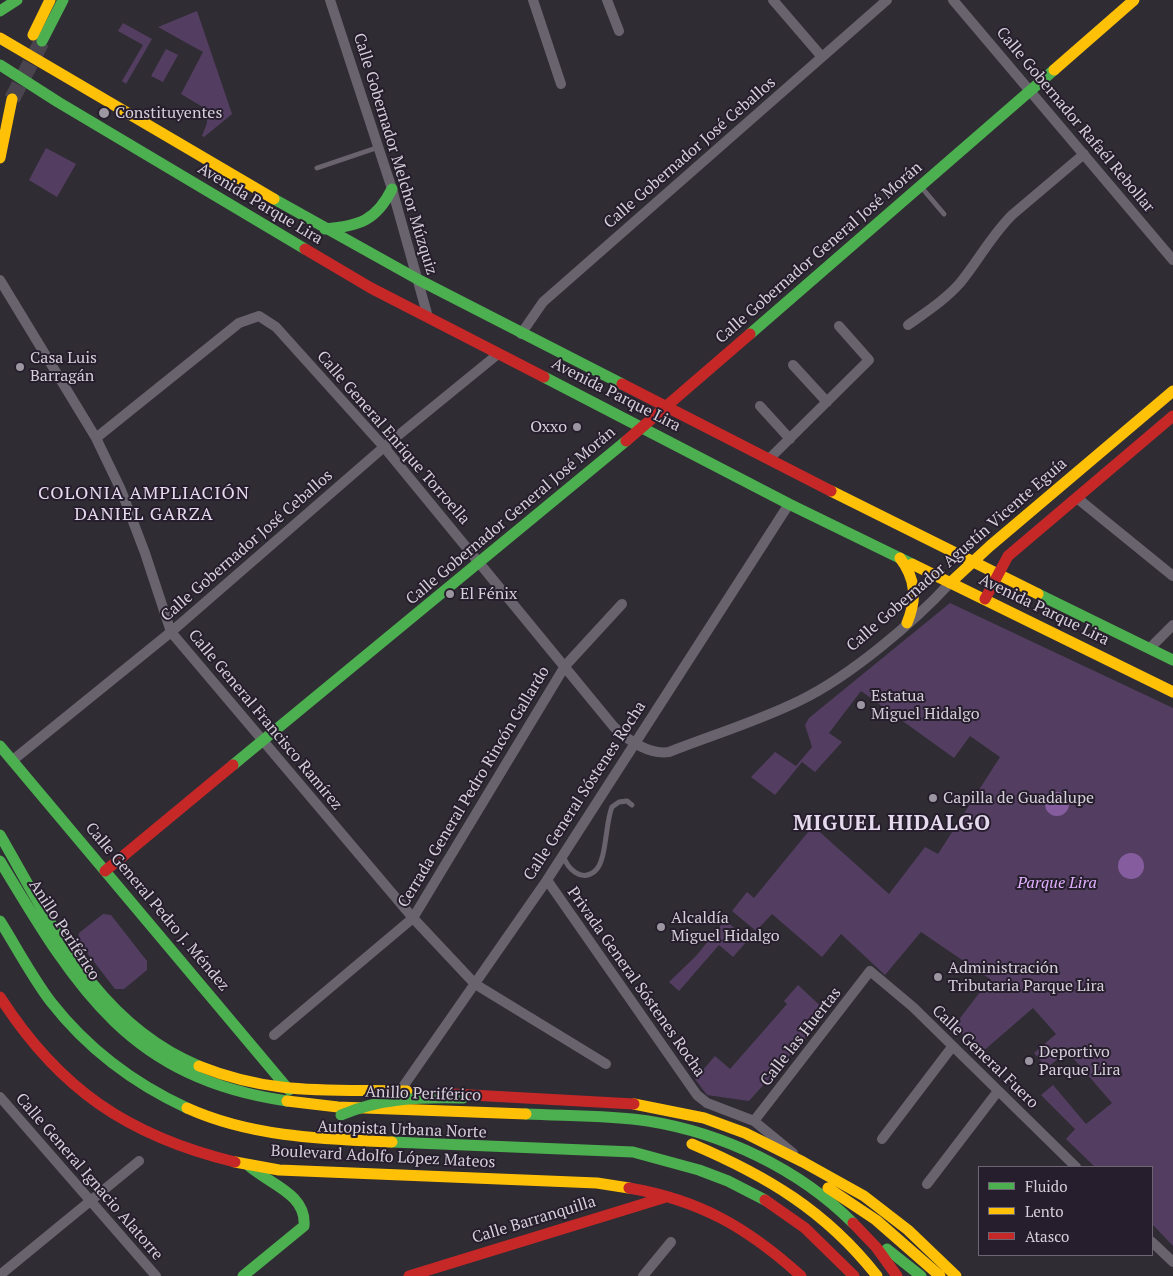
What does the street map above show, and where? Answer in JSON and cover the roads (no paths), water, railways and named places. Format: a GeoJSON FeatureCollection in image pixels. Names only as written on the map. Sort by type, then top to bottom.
{"type":"FeatureCollection","features":[{"type":"Feature","properties":{"kind":"main road"},"geometry":{"type":"LineString","coordinates":[[0,11],[18,0]]}},
{"type":"Feature","properties":{"kind":"main road"},"geometry":{"type":"LineString","coordinates":[[50,0],[38,38],[63,0]]}},
{"type":"Feature","properties":{"kind":"main road","name":"Calle Gobernador General José Morán"},"geometry":{"type":"LineString","coordinates":[[106,871],[644,427],[920,185],[1032,91],[1134,0]]}},
{"type":"Feature","properties":{"kind":"main road","name":"Avenida Parque Lira"},"geometry":{"type":"LineString","coordinates":[[0,38],[70,81],[325,229],[520,334],[997,575],[1173,660]]}},
{"type":"Feature","properties":{"kind":"main road","name":"Avenida Parque Lira"},"geometry":{"type":"LineString","coordinates":[[0,65],[58,102],[312,254],[428,317],[644,427],[789,504],[895,554],[950,583],[1173,692]]}},
{"type":"Feature","properties":{"kind":"main road"},"geometry":{"type":"LineString","coordinates":[[0,122],[5,98]]}},
{"type":"Feature","properties":{"kind":"main road"},"geometry":{"type":"LineString","coordinates":[[0,158],[5,98]]}},
{"type":"Feature","properties":{"kind":"main road"},"geometry":{"type":"LineString","coordinates":[[325,229],[353,227],[366,221],[380,210],[392,189]]}},
{"type":"Feature","properties":{"kind":"main road","name":"Calle Gobernador Agustín Vicente Eguía"},"geometry":{"type":"LineString","coordinates":[[950,583],[972,562],[1173,391]]}},
{"type":"Feature","properties":{"kind":"main road"},"geometry":{"type":"LineString","coordinates":[[985,599],[1008,556],[1173,416]]}},
{"type":"Feature","properties":{"kind":"main road"},"geometry":{"type":"LineString","coordinates":[[895,554],[907,567],[915,586],[914,605],[907,623]]}},
{"type":"Feature","properties":{"kind":"main road","name":"Calle General Pedro J. Méndez"},"geometry":{"type":"LineString","coordinates":[[0,746],[14,760],[288,1090]]}},
{"type":"Feature","properties":{"kind":"main road"},"geometry":{"type":"LineString","coordinates":[[0,835],[62,940],[88,979],[111,1007],[148,1037],[204,1069],[250,1084],[288,1090],[400,1091],[628,1103],[704,1118],[745,1133],[803,1162],[864,1196],[908,1230],[956,1276]]}},
{"type":"Feature","properties":{"kind":"main road","name":"Anillo Periférico"},"geometry":{"type":"LineString","coordinates":[[0,861],[81,989],[119,1027],[145,1047],[199,1078],[250,1096],[290,1103],[359,1108],[606,1118],[662,1124],[704,1135],[751,1152],[782,1169],[829,1202],[870,1241],[897,1276]]}},
{"type":"Feature","properties":{"kind":"main road","name":"Autopista Urbana Norte"},"geometry":{"type":"LineString","coordinates":[[0,874],[67,983],[94,1014],[138,1051],[189,1082],[229,1098],[282,1111],[596,1126],[648,1133],[692,1144],[726,1158],[784,1188],[840,1233],[877,1276]]}},
{"type":"Feature","properties":{"kind":"main road"},"geometry":{"type":"LineString","coordinates":[[0,921],[40,986],[60,1013],[105,1056],[154,1090],[216,1120],[250,1129],[321,1139],[633,1152],[662,1159],[720,1176],[778,1206],[830,1248],[854,1276]]}},
{"type":"Feature","properties":{"kind":"main road","name":"Autopista Urbana Norte"},"geometry":{"type":"LineString","coordinates":[[0,943],[42,1007],[57,1025],[93,1060],[153,1101],[201,1122],[259,1137],[309,1142],[427,1148],[616,1152],[656,1160],[698,1172],[735,1188],[808,1239],[842,1276]]}},
{"type":"Feature","properties":{"kind":"main road","name":"Boulevard Adolfo López Mateos"},"geometry":{"type":"LineString","coordinates":[[0,997],[46,1060],[83,1093],[141,1129],[172,1144],[207,1156],[249,1166],[279,1170],[597,1183],[669,1196],[698,1206],[731,1222],[774,1251],[801,1276]]}},
{"type":"Feature","properties":{"kind":"main road"},"geometry":{"type":"LineString","coordinates":[[341,1114],[374,1102],[415,1097],[631,1108],[700,1125],[766,1151],[809,1174],[876,1220],[940,1276]]}},
{"type":"Feature","properties":{"kind":"main road"},"geometry":{"type":"LineString","coordinates":[[243,1276],[304,1226],[305,1217],[302,1208],[290,1194],[258,1176],[249,1166]]}},
{"type":"Feature","properties":{"kind":"main road","name":"Calle Barranquilla"},"geometry":{"type":"LineString","coordinates":[[409,1276],[669,1196]]}},
{"type":"Feature","properties":{"kind":"main road"},"geometry":{"type":"LineString","coordinates":[[829,1202],[847,1207],[898,1245],[913,1252]]}},
{"type":"Feature","properties":{"kind":"main road"},"geometry":{"type":"LineString","coordinates":[[829,1202],[920,1276]]}},
{"type":"Feature","properties":{"kind":"street","name":"Calle Gobernador Melchor Múzquiz"},"geometry":{"type":"LineString","coordinates":[[330,0],[392,189],[428,317]]}},
{"type":"Feature","properties":{"kind":"street"},"geometry":{"type":"LineString","coordinates":[[533,0],[560,84]]}},
{"type":"Feature","properties":{"kind":"street"},"geometry":{"type":"LineString","coordinates":[[607,0],[619,31]]}},
{"type":"Feature","properties":{"kind":"street"},"geometry":{"type":"LineString","coordinates":[[773,0],[822,57]]}},
{"type":"Feature","properties":{"kind":"street","name":"Calle Gobernador José Ceballos"},"geometry":{"type":"LineString","coordinates":[[520,334],[543,302],[886,0]]}},
{"type":"Feature","properties":{"kind":"street","name":"Calle Gobernador Rafaél Rebollar"},"geometry":{"type":"LineString","coordinates":[[954,0],[1173,260]]}},
{"type":"Feature","properties":{"kind":"street"},"geometry":{"type":"LineString","coordinates":[[908,325],[950,293],[961,282],[1002,225],[1012,215],[1084,154]]}},
{"type":"Feature","properties":{"kind":"street","name":"Calle General Francisco Ramírez"},"geometry":{"type":"LineString","coordinates":[[0,280],[96,438],[121,490],[145,553],[171,632],[413,918],[475,984],[606,1064]]}},
{"type":"Feature","properties":{"kind":"street","name":"Calle General Enrique Torroella"},"geometry":{"type":"LineString","coordinates":[[96,438],[239,323],[259,316],[276,327],[384,447],[614,727],[636,743]]}},
{"type":"Feature","properties":{"kind":"street"},"geometry":{"type":"LineString","coordinates":[[768,459],[868,360],[839,326]]}},
{"type":"Feature","properties":{"kind":"street","name":"Calle Gobernador José Ceballos"},"geometry":{"type":"LineString","coordinates":[[14,760],[171,632],[384,447],[498,354]]}},
{"type":"Feature","properties":{"kind":"street"},"geometry":{"type":"LineString","coordinates":[[793,365],[827,402]]}},
{"type":"Feature","properties":{"kind":"street"},"geometry":{"type":"LineString","coordinates":[[760,406],[790,439]]}},
{"type":"Feature","properties":{"kind":"street"},"geometry":{"type":"LineString","coordinates":[[1077,498],[1173,576]]}},
{"type":"Feature","properties":{"kind":"street","name":"Calle General Sóstenes Rocha"},"geometry":{"type":"LineString","coordinates":[[400,1091],[547,880],[789,504]]}},
{"type":"Feature","properties":{"kind":"street","name":"Calle Gobernador Agustín Vicente Eguía"},"geometry":{"type":"LineString","coordinates":[[636,743],[654,753],[669,752],[800,700],[852,668],[907,623],[950,583]]}},
{"type":"Feature","properties":{"kind":"street","name":"Cerrada General Pedro Rincón Gallardo"},"geometry":{"type":"LineString","coordinates":[[274,1035],[413,918],[565,666],[622,604]]}},
{"type":"Feature","properties":{"kind":"street"},"geometry":{"type":"LineString","coordinates":[[1150,648],[1173,625]]}},
{"type":"Feature","properties":{"kind":"street","name":"Privada General Sóstenes Rocha"},"geometry":{"type":"LineString","coordinates":[[547,880],[688,1085],[707,1103],[754,1121],[766,1129],[803,1162]]}},
{"type":"Feature","properties":{"kind":"street","name":"Calle las Huertas"},"geometry":{"type":"LineString","coordinates":[[754,1121],[870,970]]}},
{"type":"Feature","properties":{"kind":"street","name":"Calle General Fuero"},"geometry":{"type":"LineString","coordinates":[[870,970],[952,1046],[1075,1166]]}},
{"type":"Feature","properties":{"kind":"street"},"geometry":{"type":"LineString","coordinates":[[882,1139],[952,1046]]}},
{"type":"Feature","properties":{"kind":"street"},"geometry":{"type":"LineString","coordinates":[[927,1184],[998,1091]]}},
{"type":"Feature","properties":{"kind":"street","name":"Calle General Ignacio Alatorre"},"geometry":{"type":"LineString","coordinates":[[0,1097],[156,1276]]}},
{"type":"Feature","properties":{"kind":"street"},"geometry":{"type":"LineString","coordinates":[[0,1275],[139,1160]]}},
{"type":"Feature","properties":{"kind":"street"},"geometry":{"type":"LineString","coordinates":[[643,1276],[671,1242]]}},
{"type":"Feature","properties":{"kind":"street"},"geometry":{"type":"LineString","coordinates":[[1153,1243],[1173,1262]]}},
{"type":"Feature","properties":{"kind":"lane"},"geometry":{"type":"LineString","coordinates":[[317,168],[378,148]]}},
{"type":"Feature","properties":{"kind":"lane"},"geometry":{"type":"LineString","coordinates":[[920,185],[944,214]]}},
{"type":"Feature","properties":{"kind":"lane"},"geometry":{"type":"LineString","coordinates":[[563,854],[566,864],[577,874],[586,875],[595,872],[601,863],[608,814],[612,807],[619,802],[627,801],[632,805]]}},
{"type":"Feature","properties":{"kind":"tunnel"},"geometry":{"type":"LineString","coordinates":[[12,99],[42,41]]}},
{"type":"Feature","properties":{"kind":"place","name":"Constituyentes"},"geometry":{"type":"Point","coordinates":[104,113]}},
{"type":"Feature","properties":{"kind":"place","name":"Casa Luis Barragán"},"geometry":{"type":"Point","coordinates":[20,367]}},
{"type":"Feature","properties":{"kind":"place","name":"Oxxo"},"geometry":{"type":"Point","coordinates":[577,427]}},
{"type":"Feature","properties":{"kind":"place","name":"El Fénix"},"geometry":{"type":"Point","coordinates":[450,594]}},
{"type":"Feature","properties":{"kind":"place","name":"Estatua Miguel Hidalgo"},"geometry":{"type":"Point","coordinates":[861,705]}},
{"type":"Feature","properties":{"kind":"place","name":"Capilla de Guadalupe"},"geometry":{"type":"Point","coordinates":[933,798]}},
{"type":"Feature","properties":{"kind":"place","name":"Alcaldía Miguel Hidalgo"},"geometry":{"type":"Point","coordinates":[661,927]}},
{"type":"Feature","properties":{"kind":"place","name":"Administración Tributaria Parque Lira"},"geometry":{"type":"Point","coordinates":[938,977]}},
{"type":"Feature","properties":{"kind":"place","name":"Deportivo Parque Lira"},"geometry":{"type":"Point","coordinates":[1029,1061]}},
{"type":"Feature","properties":{"kind":"district","name":"COLONIA AMPLIACIÓN DANIEL GARZA"},"geometry":{"type":"Point","coordinates":[144,504]}},
{"type":"Feature","properties":{"kind":"district","name":"MIGUEL HIDALGO"},"geometry":{"type":"Point","coordinates":[892,824]}},
{"type":"Feature","properties":{"kind":"park label","name":"Parque Lira"},"geometry":{"type":"Point","coordinates":[1057,883]}}]}
